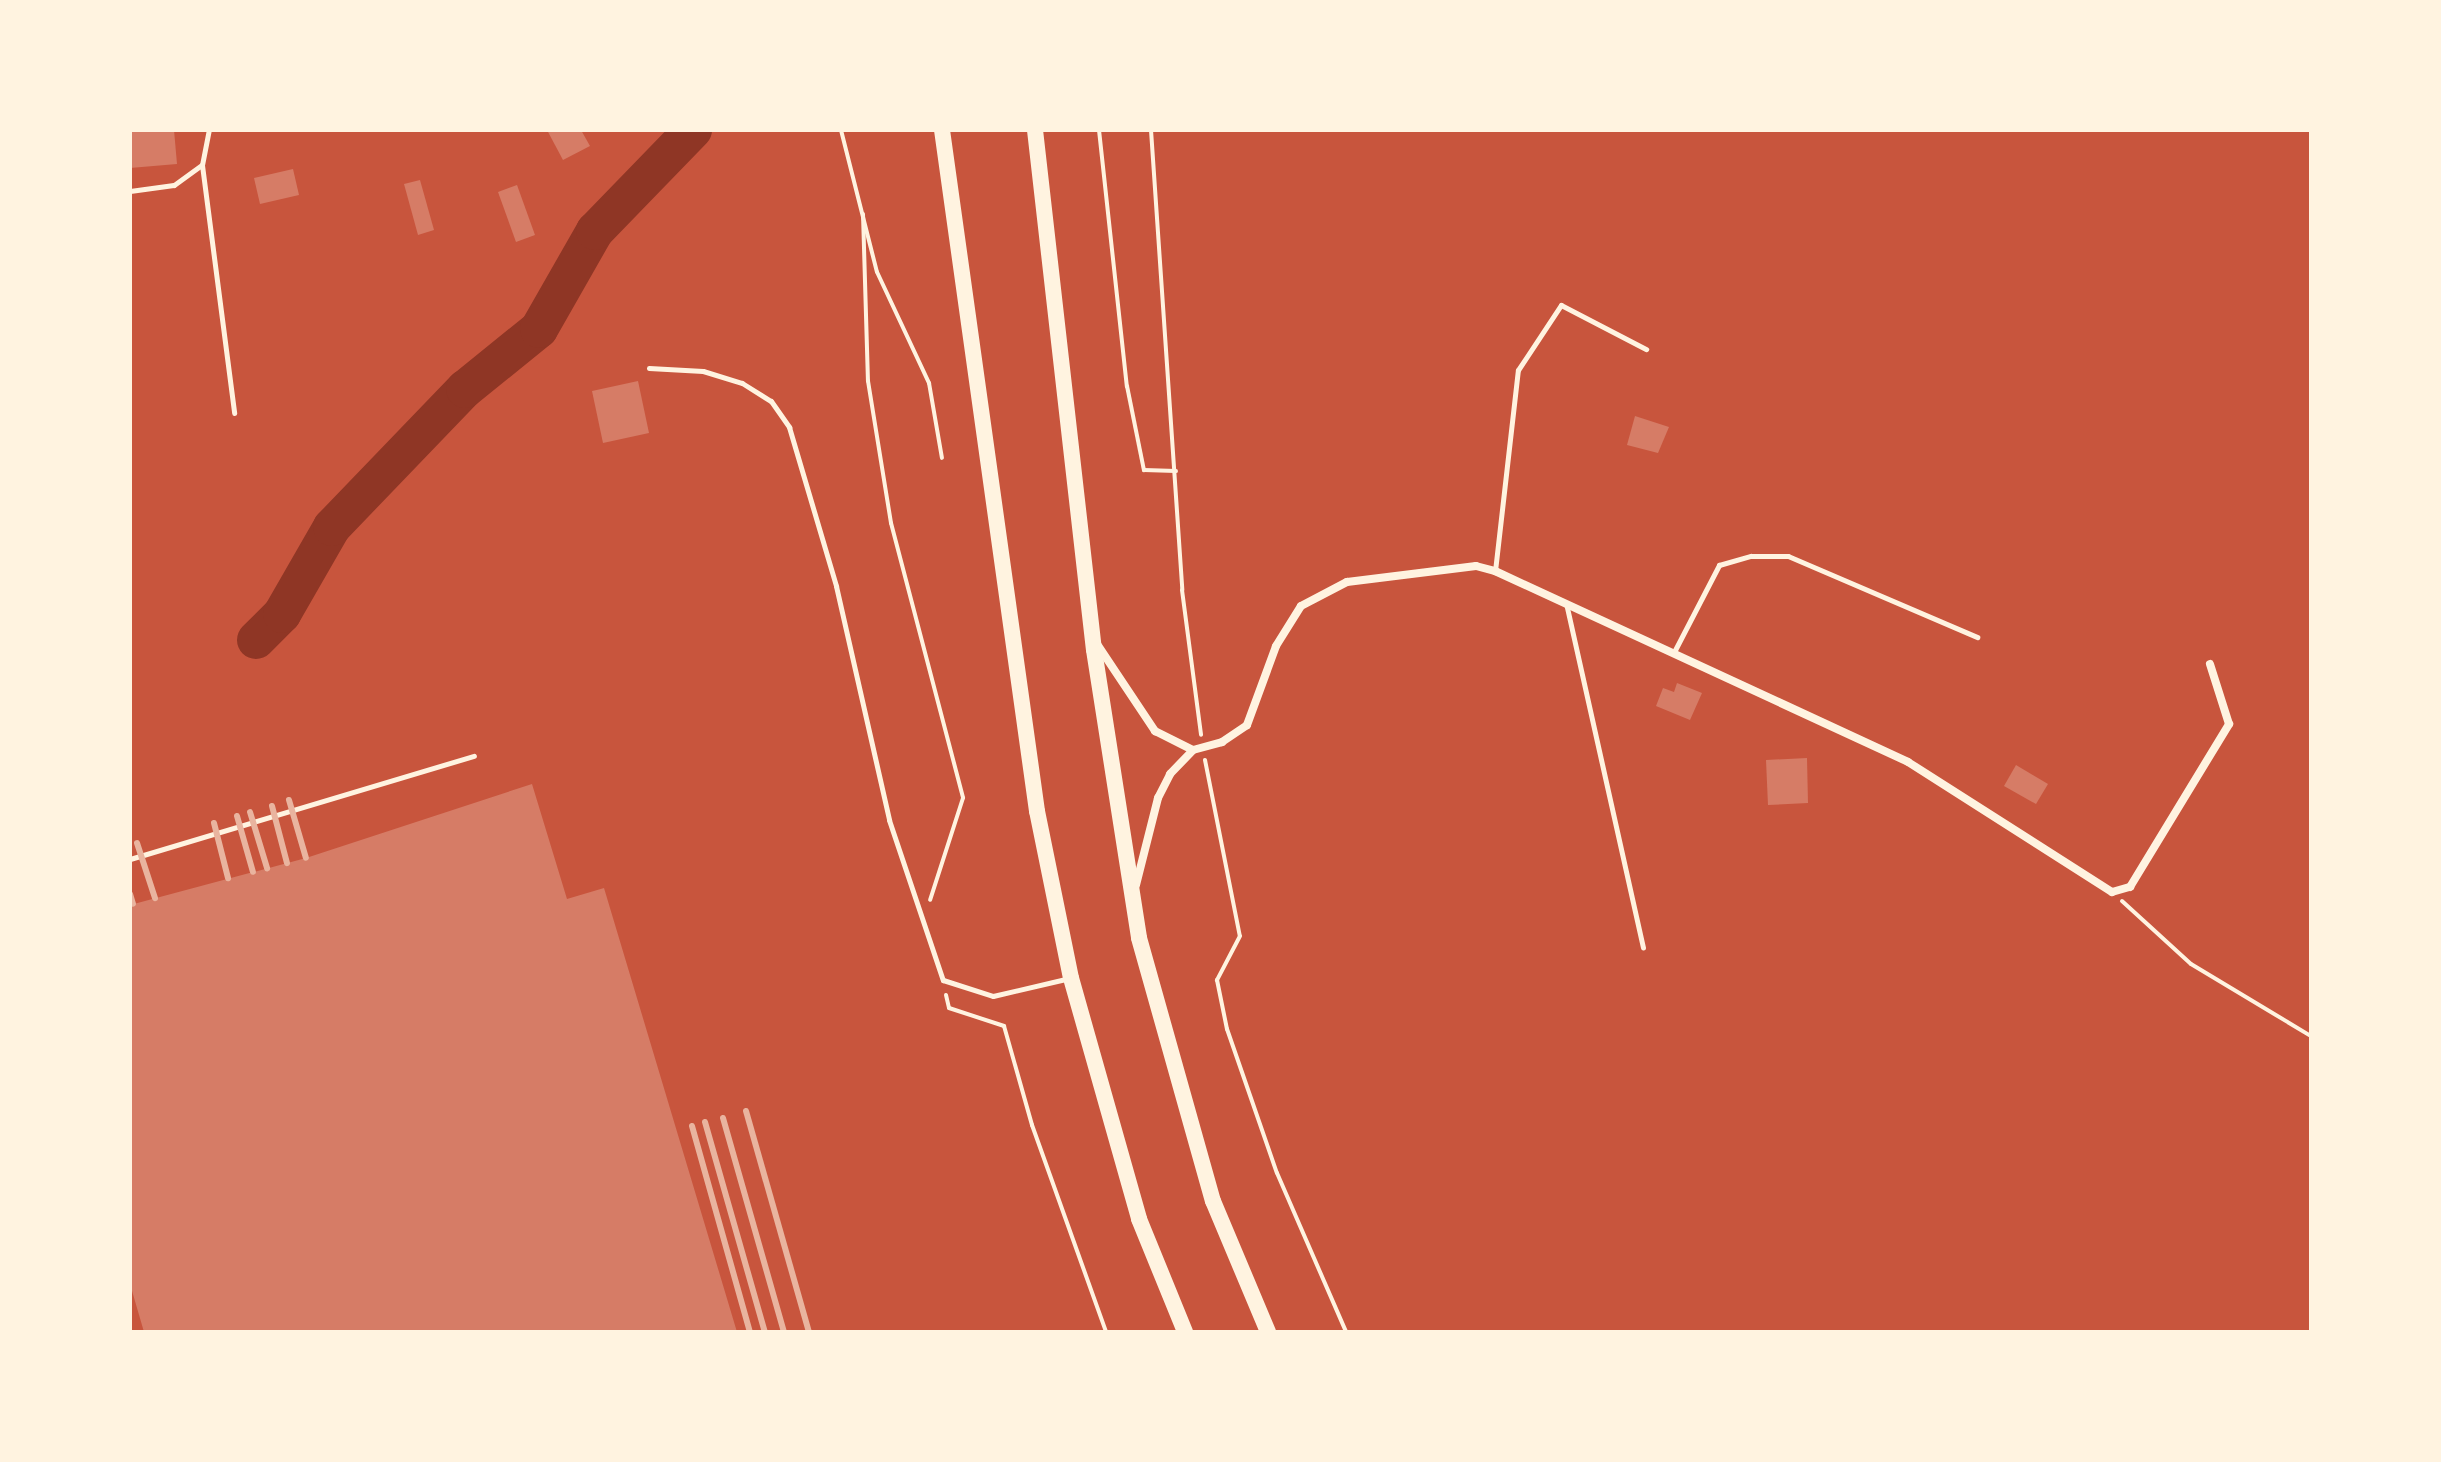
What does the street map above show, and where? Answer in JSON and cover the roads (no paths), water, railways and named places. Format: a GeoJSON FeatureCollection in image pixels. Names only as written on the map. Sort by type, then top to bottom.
{"type":"FeatureCollection","features":[{"type":"Feature","properties":{"kind":"highway"},"geometry":{"type":"LineString","coordinates":[[942,130],[1037,811],[1071,978],[1139,1219],[1185,1332]]}},
{"type":"Feature","properties":{"kind":"highway"},"geometry":{"type":"LineString","coordinates":[[1035,130],[1092,636],[1132,901],[1172,1069],[1213,1201],[1268,1332]]}},
{"type":"Feature","properties":{"kind":"street"},"geometry":{"type":"LineString","coordinates":[[1132,901],[1158,798],[1170,774],[1193,750],[1247,725],[1276,646],[1312,596],[1374,577],[1476,566],[1495,571],[1675,650],[1908,762],[2112,892],[2130,887],[2229,724],[2210,664]]}},
{"type":"Feature","properties":{"kind":"street"},"geometry":{"type":"LineString","coordinates":[[1092,636],[1155,731],[1193,750]]}},
{"type":"Feature","properties":{"kind":"lane"},"geometry":{"type":"LineString","coordinates":[[209,130],[202,165],[234,413]]}},
{"type":"Feature","properties":{"kind":"lane"},"geometry":{"type":"LineString","coordinates":[[130,191],[174,185],[202,165]]}},
{"type":"Feature","properties":{"kind":"lane"},"geometry":{"type":"LineString","coordinates":[[1495,571],[1518,370],[1561,305],[1646,349]]}},
{"type":"Feature","properties":{"kind":"lane"},"geometry":{"type":"LineString","coordinates":[[649,368],[703,371],[742,383],[771,401],[789,427],[836,586],[889,820],[943,980],[993,996],[1015,995],[1071,978]]}},
{"type":"Feature","properties":{"kind":"lane"},"geometry":{"type":"LineString","coordinates":[[1675,650],[1719,565],[1751,556],[1788,556],[1977,637]]}},
{"type":"Feature","properties":{"kind":"lane"},"geometry":{"type":"LineString","coordinates":[[1566,602],[1643,948]]}},
{"type":"Feature","properties":{"kind":"lane"},"geometry":{"type":"LineString","coordinates":[[130,859],[474,756]]}},
{"type":"Feature","properties":{"kind":"waterway"},"geometry":{"type":"LineString","coordinates":[[256,640],[282,614],[332,527],[465,389],[539,329],[595,231],[693,130]]}},
{"type":"Feature","properties":{"kind":"railway"},"geometry":{"type":"LineString","coordinates":[[289,800],[306,858]]}},
{"type":"Feature","properties":{"kind":"railway"},"geometry":{"type":"LineString","coordinates":[[272,806],[287,863]]}},
{"type":"Feature","properties":{"kind":"railway"},"geometry":{"type":"LineString","coordinates":[[250,812],[267,868]]}},
{"type":"Feature","properties":{"kind":"railway"},"geometry":{"type":"LineString","coordinates":[[237,816],[253,872]]}},
{"type":"Feature","properties":{"kind":"railway"},"geometry":{"type":"LineString","coordinates":[[214,823],[228,878]]}},
{"type":"Feature","properties":{"kind":"railway"},"geometry":{"type":"LineString","coordinates":[[137,843],[155,898]]}},
{"type":"Feature","properties":{"kind":"railway"},"geometry":{"type":"LineString","coordinates":[[130,894],[133,904]]}},
{"type":"Feature","properties":{"kind":"railway"},"geometry":{"type":"LineString","coordinates":[[746,1111],[809,1332]]}},
{"type":"Feature","properties":{"kind":"railway"},"geometry":{"type":"LineString","coordinates":[[723,1118],[784,1332]]}},
{"type":"Feature","properties":{"kind":"railway"},"geometry":{"type":"LineString","coordinates":[[705,1122],[765,1332]]}},
{"type":"Feature","properties":{"kind":"railway"},"geometry":{"type":"LineString","coordinates":[[692,1126],[750,1332]]}}]}
